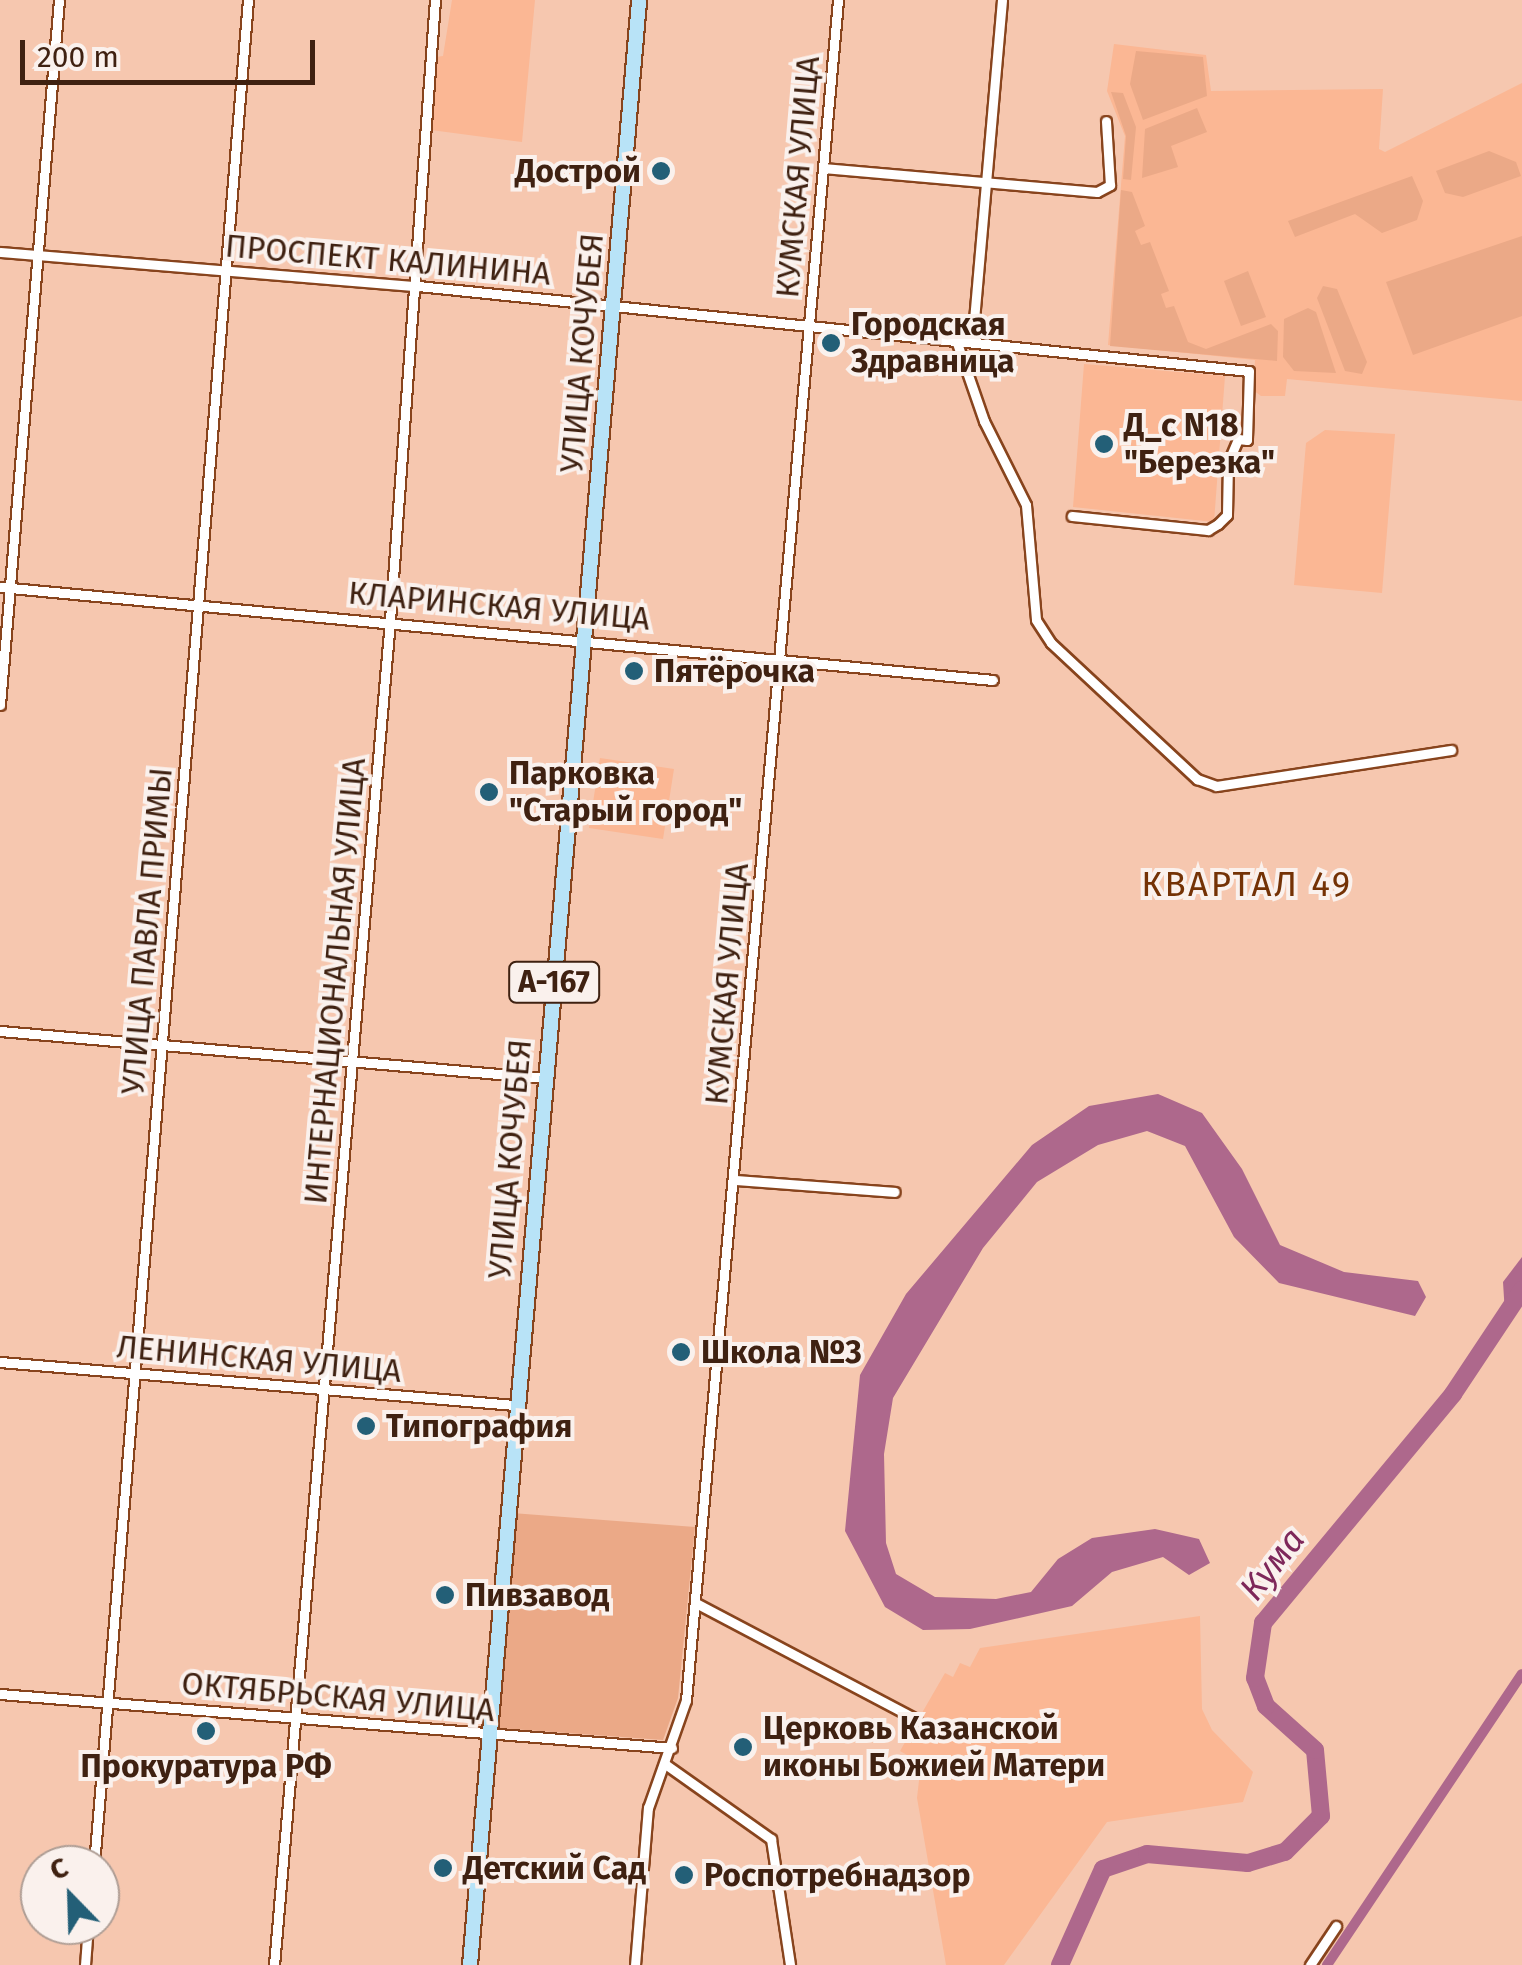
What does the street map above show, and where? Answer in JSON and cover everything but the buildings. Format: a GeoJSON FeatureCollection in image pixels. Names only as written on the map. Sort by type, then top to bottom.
{"type":"FeatureCollection","features":[{"type":"Feature","properties":{"kind":"main road","name":"УЛИЦА КОЧУБЕЯ"},"geometry":{"type":"LineString","coordinates":[[470,1965],[514,1405],[639,0]]}},
{"type":"Feature","properties":{"kind":"street"},"geometry":{"type":"LineString","coordinates":[[0,705],[5,588],[59,0]]}},
{"type":"Feature","properties":{"kind":"street","name":"УЛИЦА ПАВЛА ПРИМЫ"},"geometry":{"type":"LineString","coordinates":[[96,1845],[248,0]]}},
{"type":"Feature","properties":{"kind":"street","name":"ИНТЕРНАЦИОНАЛЬНАЯ УЛИЦА"},"geometry":{"type":"LineString","coordinates":[[274,1965],[418,286],[435,0]]}},
{"type":"Feature","properties":{"kind":"street","name":"КУМСКАЯ УЛИЦА"},"geometry":{"type":"LineString","coordinates":[[635,1965],[648,1808],[686,1700],[737,1180],[838,0]]}},
{"type":"Feature","properties":{"kind":"street"},"geometry":{"type":"LineString","coordinates":[[1002,0],[974,322],[958,342],[984,421],[1026,505],[1036,620],[1051,643],[1197,780],[1216,786],[1452,750]]}},
{"type":"Feature","properties":{"kind":"street"},"geometry":{"type":"LineString","coordinates":[[823,168],[1097,192],[1110,185],[1106,120]]}},
{"type":"Feature","properties":{"kind":"street","name":"ПРОСПЕКТ КАЛИНИНА"},"geometry":{"type":"LineString","coordinates":[[0,252],[418,286],[1249,372],[1247,440],[1238,439],[1228,462],[1227,515],[1208,530],[1072,516]]}},
{"type":"Feature","properties":{"kind":"street","name":"КЛАРИНСКАЯ УЛИЦА"},"geometry":{"type":"LineString","coordinates":[[5,588],[390,620],[993,680]]}},
{"type":"Feature","properties":{"kind":"street"},"geometry":{"type":"LineString","coordinates":[[0,1031],[546,1078]]}},
{"type":"Feature","properties":{"kind":"street"},"geometry":{"type":"LineString","coordinates":[[737,1180],[895,1192]]}},
{"type":"Feature","properties":{"kind":"street","name":"ЛЕНИНСКАЯ УЛИЦА"},"geometry":{"type":"LineString","coordinates":[[0,1362],[514,1405]]}},
{"type":"Feature","properties":{"kind":"street"},"geometry":{"type":"LineString","coordinates":[[696,1603],[916,1719]]}},
{"type":"Feature","properties":{"kind":"street","name":"ОКТЯБРЬСКАЯ УЛИЦА"},"geometry":{"type":"LineString","coordinates":[[0,1694],[672,1748]]}},
{"type":"Feature","properties":{"kind":"street"},"geometry":{"type":"LineString","coordinates":[[665,1764],[772,1839],[790,1965]]}},
{"type":"Feature","properties":{"kind":"street"},"geometry":{"type":"LineString","coordinates":[[1310,1965],[1336,1926]]}},
{"type":"Feature","properties":{"kind":"shaded area"},"geometry":{"type":"Polygon","coordinates":[[[452,0],[535,0],[522,142],[431,130],[436,57],[443,56],[452,0]]]}},
{"type":"Feature","properties":{"kind":"shaded area"},"geometry":{"type":"Polygon","coordinates":[[[1114,44],[1206,55],[1211,91],[1383,89],[1379,149],[1385,152],[1522,83],[1522,401],[1287,379],[1285,396],[1261,396],[1253,390],[1255,360],[1108,345],[1125,136],[1107,91],[1114,44]]]}},
{"type":"Feature","properties":{"kind":"shaded area"},"geometry":{"type":"Polygon","coordinates":[[[1136,51],[1203,57],[1207,96],[1143,120],[1130,84],[1136,51]]]}},
{"type":"Feature","properties":{"kind":"shaded area"},"geometry":{"type":"Polygon","coordinates":[[[1111,92],[1123,93],[1136,127],[1131,180],[1123,179],[1126,136],[1111,92]]]}},
{"type":"Feature","properties":{"kind":"shaded area"},"geometry":{"type":"Polygon","coordinates":[[[1197,108],[1207,132],[1171,146],[1178,167],[1142,178],[1145,129],[1197,108]]]}},
{"type":"Feature","properties":{"kind":"shaded area"},"geometry":{"type":"Polygon","coordinates":[[[1489,151],[1516,162],[1521,176],[1463,197],[1445,193],[1436,171],[1489,151]]]}},
{"type":"Feature","properties":{"kind":"shaded area"},"geometry":{"type":"Polygon","coordinates":[[[1412,176],[1423,201],[1417,220],[1382,233],[1355,214],[1295,237],[1288,221],[1412,176]]]}},
{"type":"Feature","properties":{"kind":"shaded area"},"geometry":{"type":"Polygon","coordinates":[[[1121,190],[1132,192],[1145,226],[1135,231],[1141,245],[1150,242],[1169,291],[1161,294],[1166,308],[1174,306],[1188,342],[1206,349],[1271,324],[1278,331],[1277,361],[1110,346],[1121,190]]]}},
{"type":"Feature","properties":{"kind":"shaded area"},"geometry":{"type":"Polygon","coordinates":[[[1522,236],[1522,316],[1413,355],[1386,282],[1522,236]]]}},
{"type":"Feature","properties":{"kind":"shaded area"},"geometry":{"type":"Polygon","coordinates":[[[1248,271],[1266,317],[1241,326],[1224,281],[1248,271]]]}},
{"type":"Feature","properties":{"kind":"shaded area"},"geometry":{"type":"Polygon","coordinates":[[[1323,286],[1337,289],[1367,362],[1362,374],[1345,371],[1317,298],[1323,286]]]}},
{"type":"Feature","properties":{"kind":"shaded area"},"geometry":{"type":"Polygon","coordinates":[[[1308,308],[1316,312],[1336,373],[1294,371],[1283,357],[1284,319],[1308,308]]]}},
{"type":"Feature","properties":{"kind":"shaded area"},"geometry":{"type":"Polygon","coordinates":[[[1084,364],[1225,376],[1214,522],[1073,507],[1084,364]]]}},
{"type":"Feature","properties":{"kind":"shaded area"},"geometry":{"type":"Polygon","coordinates":[[[1325,430],[1395,434],[1382,593],[1294,585],[1306,443],[1325,430]]]}},
{"type":"Feature","properties":{"kind":"shaded area"},"geometry":{"type":"Polygon","coordinates":[[[600,758],[674,769],[663,839],[589,828],[600,758]]]}},
{"type":"Feature","properties":{"kind":"shaded area"},"geometry":{"type":"Polygon","coordinates":[[[1158,1094],[1202,1113],[1242,1169],[1280,1245],[1344,1272],[1418,1281],[1426,1297],[1415,1316],[1279,1283],[1234,1237],[1185,1146],[1147,1131],[1098,1145],[1037,1182],[983,1248],[893,1398],[884,1454],[886,1543],[896,1574],[935,1597],[996,1599],[1031,1592],[1058,1559],[1092,1538],[1155,1529],[1199,1539],[1210,1563],[1189,1575],[1163,1557],[1112,1572],[1072,1606],[970,1629],[923,1630],[885,1607],[845,1531],[860,1375],[906,1294],[1032,1145],[1089,1106],[1158,1094]]]}},
{"type":"Feature","properties":{"kind":"shaded area"},"geometry":{"type":"Polygon","coordinates":[[[1522,1257],[1522,1304],[1505,1314],[1503,1282],[1522,1257]]]}},
{"type":"Feature","properties":{"kind":"shaded area"},"geometry":{"type":"Polygon","coordinates":[[[512,1513],[695,1527],[678,1698],[663,1740],[496,1728],[512,1513]]]}},
{"type":"Feature","properties":{"kind":"shaded area"},"geometry":{"type":"Polygon","coordinates":[[[1200,1616],[1202,1709],[1212,1730],[1253,1772],[1243,1802],[1107,1822],[1004,1965],[946,1965],[917,1798],[921,1763],[900,1751],[945,1673],[953,1677],[960,1663],[970,1667],[980,1648],[1200,1616]]]}},
{"type":"Feature","properties":{"kind":"waterway","name":"Кума"},"geometry":{"type":"LineString","coordinates":[[1060,1965],[1103,1869],[1147,1854],[1248,1863],[1285,1852],[1321,1816],[1315,1750],[1266,1706],[1255,1678],[1263,1623],[1453,1394],[1522,1290]]}},
{"type":"Feature","properties":{"kind":"waterway"},"geometry":{"type":"LineString","coordinates":[[1327,1965],[1522,1674]]}},
{"type":"Feature","properties":{"kind":"place","name":"Дострой"},"geometry":{"type":"Point","coordinates":[661,171]}},
{"type":"Feature","properties":{"kind":"place","name":"Городская Здравница"},"geometry":{"type":"Point","coordinates":[831,343]}},
{"type":"Feature","properties":{"kind":"place","name":"Д_с N18 \"Березка\""},"geometry":{"type":"Point","coordinates":[1104,444]}},
{"type":"Feature","properties":{"kind":"place","name":"Пятёрочка"},"geometry":{"type":"Point","coordinates":[634,671]}},
{"type":"Feature","properties":{"kind":"place","name":"Парковка \"Старый город\""},"geometry":{"type":"Point","coordinates":[489,792]}},
{"type":"Feature","properties":{"kind":"place","name":"Школа №3"},"geometry":{"type":"Point","coordinates":[681,1352]}},
{"type":"Feature","properties":{"kind":"place","name":"Типография"},"geometry":{"type":"Point","coordinates":[366,1426]}},
{"type":"Feature","properties":{"kind":"place","name":"Пивзавод"},"geometry":{"type":"Point","coordinates":[445,1595]}},
{"type":"Feature","properties":{"kind":"place","name":"Прокуратура РФ"},"geometry":{"type":"Point","coordinates":[206,1731]}},
{"type":"Feature","properties":{"kind":"place","name":"Церковь Казанской иконы Божией Матери"},"geometry":{"type":"Point","coordinates":[743,1747]}},
{"type":"Feature","properties":{"kind":"place","name":"Детский Сад"},"geometry":{"type":"Point","coordinates":[443,1868]}},
{"type":"Feature","properties":{"kind":"place","name":"Роспотребнадзор"},"geometry":{"type":"Point","coordinates":[684,1875]}},
{"type":"Feature","properties":{"kind":"district","name":"КВАРТАЛ 49"},"geometry":{"type":"Point","coordinates":[1247,884]}}]}
